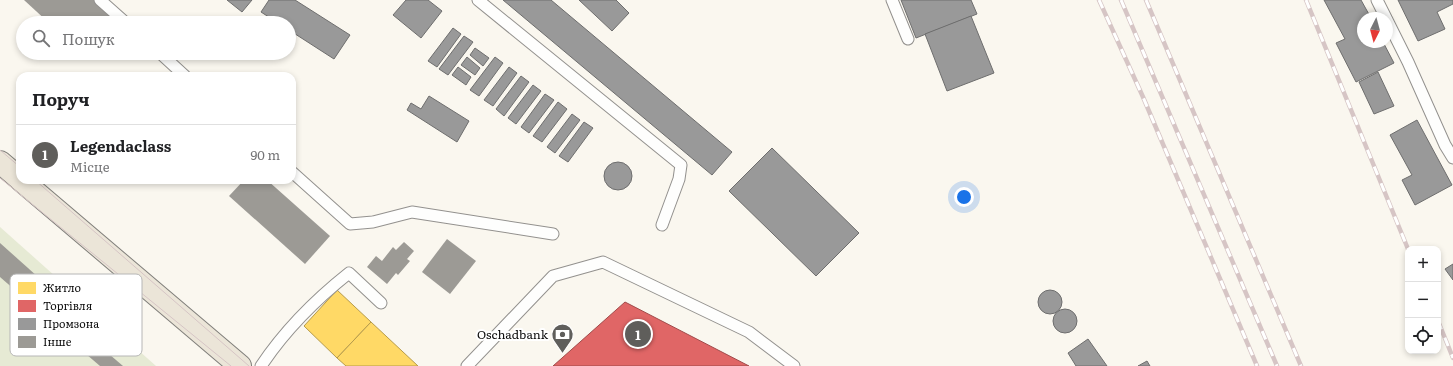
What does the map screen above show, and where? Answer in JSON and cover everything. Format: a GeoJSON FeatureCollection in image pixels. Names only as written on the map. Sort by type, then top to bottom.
{"type":"FeatureCollection","features":[{"type":"Feature","properties":{"kind":"main road"},"geometry":{"type":"LineString","coordinates":[[0,162],[16,176]]}},
{"type":"Feature","properties":{"kind":"main road"},"geometry":{"type":"LineString","coordinates":[[25,184],[131,274]]}},
{"type":"Feature","properties":{"kind":"main road"},"geometry":{"type":"LineString","coordinates":[[142,283],[240,366]]}},
{"type":"Feature","properties":{"kind":"lane"},"geometry":{"type":"LineString","coordinates":[[100,0],[118,16]]}},
{"type":"Feature","properties":{"kind":"lane"},"geometry":{"type":"LineString","coordinates":[[478,0],[681,165],[679,179],[662,225]]}},
{"type":"Feature","properties":{"kind":"lane"},"geometry":{"type":"LineString","coordinates":[[892,0],[908,39]]}},
{"type":"Feature","properties":{"kind":"lane"},"geometry":{"type":"LineString","coordinates":[[1377,0],[1383,12]]}},
{"type":"Feature","properties":{"kind":"lane"},"geometry":{"type":"LineString","coordinates":[[1393,31],[1445,145],[1453,158]]}},
{"type":"Feature","properties":{"kind":"lane"},"geometry":{"type":"LineString","coordinates":[[168,60],[181,72]]}},
{"type":"Feature","properties":{"kind":"lane"},"geometry":{"type":"LineString","coordinates":[[296,176],[350,224],[373,222],[412,212],[553,234]]}},
{"type":"Feature","properties":{"kind":"lane"},"geometry":{"type":"LineString","coordinates":[[468,366],[553,276],[603,262],[749,332],[794,366]]}},
{"type":"Feature","properties":{"kind":"lane"},"geometry":{"type":"LineString","coordinates":[[261,366],[296,320],[331,287],[349,273],[381,303]]}},
{"type":"Feature","properties":{"kind":"green space"},"geometry":{"type":"Polygon","coordinates":[[[0,227],[53,274],[10,274],[10,356],[142,356],[142,354],[156,366],[0,366],[0,227]]]}},
{"type":"Feature","properties":{"kind":"building: Житло"},"geometry":{"type":"Polygon","coordinates":[[[337,290],[371,322],[337,358],[304,326],[337,290]]]}},
{"type":"Feature","properties":{"kind":"building: Житло"},"geometry":{"type":"Polygon","coordinates":[[[371,322],[418,366],[346,366],[337,358],[371,322]]]}},
{"type":"Feature","properties":{"kind":"building: Торгівля"},"geometry":{"type":"Polygon","coordinates":[[[625,302],[749,366],[553,366],[625,302]]]}},
{"type":"Feature","properties":{"kind":"building: Промзона"},"geometry":{"type":"Polygon","coordinates":[[[227,0],[252,0],[242,12],[227,0]]]}},
{"type":"Feature","properties":{"kind":"building: Промзона"},"geometry":{"type":"Polygon","coordinates":[[[269,0],[295,0],[350,35],[334,59],[296,35],[296,16],[267,16],[261,12],[269,0]]]}},
{"type":"Feature","properties":{"kind":"building: Промзона"},"geometry":{"type":"Polygon","coordinates":[[[406,0],[428,0],[442,11],[421,38],[393,15],[406,0]]]}},
{"type":"Feature","properties":{"kind":"building: Промзона"},"geometry":{"type":"Polygon","coordinates":[[[503,0],[551,0],[732,152],[712,175],[503,0]]]}},
{"type":"Feature","properties":{"kind":"building: Промзона"},"geometry":{"type":"Polygon","coordinates":[[[579,0],[616,0],[629,13],[612,31],[579,0]]]}},
{"type":"Feature","properties":{"kind":"building: Промзона"},"geometry":{"type":"Polygon","coordinates":[[[901,0],[971,0],[977,14],[916,38],[901,0]]]}},
{"type":"Feature","properties":{"kind":"building: Промзона"},"geometry":{"type":"Polygon","coordinates":[[[1324,0],[1361,0],[1368,12],[1357,12],[1357,48],[1386,48],[1394,63],[1356,82],[1336,43],[1345,39],[1324,0]]]}},
{"type":"Feature","properties":{"kind":"building: Промзона"},"geometry":{"type":"Polygon","coordinates":[[[1398,0],[1453,0],[1453,4],[1437,12],[1445,29],[1418,41],[1398,0]]]}},
{"type":"Feature","properties":{"kind":"building: Промзона"},"geometry":{"type":"Polygon","coordinates":[[[971,16],[994,73],[947,91],[925,34],[971,16]]]}},
{"type":"Feature","properties":{"kind":"building: Промзона"},"geometry":{"type":"Polygon","coordinates":[[[453,28],[461,34],[437,67],[428,61],[453,28]]]}},
{"type":"Feature","properties":{"kind":"building: Промзона"},"geometry":{"type":"Polygon","coordinates":[[[464,36],[473,42],[448,75],[439,69],[464,36]]]}},
{"type":"Feature","properties":{"kind":"building: Промзона"},"geometry":{"type":"Polygon","coordinates":[[[475,48],[489,58],[483,66],[470,55],[475,48]]]}},
{"type":"Feature","properties":{"kind":"building: Промзона"},"geometry":{"type":"Polygon","coordinates":[[[467,57],[480,68],[475,75],[461,65],[467,57]]]}},
{"type":"Feature","properties":{"kind":"building: Промзона"},"geometry":{"type":"Polygon","coordinates":[[[495,57],[503,63],[479,96],[470,90],[495,57]]]}},
{"type":"Feature","properties":{"kind":"building: Промзона"},"geometry":{"type":"Polygon","coordinates":[[[458,67],[471,77],[466,85],[452,75],[458,67]]]}},
{"type":"Feature","properties":{"kind":"building: Промзона"},"geometry":{"type":"Polygon","coordinates":[[[509,67],[517,73],[493,106],[484,100],[509,67]]]}},
{"type":"Feature","properties":{"kind":"building: Промзона"},"geometry":{"type":"Polygon","coordinates":[[[1378,72],[1394,106],[1374,114],[1359,82],[1378,72]]]}},
{"type":"Feature","properties":{"kind":"building: Промзона"},"geometry":{"type":"Polygon","coordinates":[[[521,76],[529,82],[504,116],[496,109],[521,76]]]}},
{"type":"Feature","properties":{"kind":"building: Промзона"},"geometry":{"type":"Polygon","coordinates":[[[533,85],[541,91],[516,124],[508,118],[533,85]]]}},
{"type":"Feature","properties":{"kind":"building: Промзона"},"geometry":{"type":"Polygon","coordinates":[[[545,94],[554,100],[529,133],[521,127],[545,94]]]}},
{"type":"Feature","properties":{"kind":"building: Промзона"},"geometry":{"type":"Polygon","coordinates":[[[429,96],[469,121],[457,142],[407,110],[411,103],[421,109],[429,96]]]}},
{"type":"Feature","properties":{"kind":"building: Промзона"},"geometry":{"type":"Polygon","coordinates":[[[558,102],[567,109],[542,142],[533,136],[558,102]]]}},
{"type":"Feature","properties":{"kind":"building: Промзона"},"geometry":{"type":"Polygon","coordinates":[[[572,114],[580,120],[555,153],[547,147],[572,114]]]}},
{"type":"Feature","properties":{"kind":"building: Промзона"},"geometry":{"type":"Polygon","coordinates":[[[1417,120],[1452,185],[1415,205],[1402,180],[1412,175],[1390,135],[1417,120]]]}},
{"type":"Feature","properties":{"kind":"building: Промзона"},"geometry":{"type":"Polygon","coordinates":[[[584,122],[593,128],[568,162],[559,156],[584,122]]]}},
{"type":"Feature","properties":{"kind":"building: Промзона"},"geometry":{"type":"Polygon","coordinates":[[[772,148],[859,233],[816,276],[729,191],[772,148]]]}},
{"type":"Feature","properties":{"kind":"building: Промзона"},"geometry":{"type":"Polygon","coordinates":[[[618,162],[628,166],[632,176],[628,186],[618,190],[608,186],[604,176],[608,166],[618,162]]]}},
{"type":"Feature","properties":{"kind":"building: Промзона"},"geometry":{"type":"Polygon","coordinates":[[[1453,264],[1453,280],[1445,269],[1453,264]]]}},
{"type":"Feature","properties":{"kind":"building: Промзона"},"geometry":{"type":"Polygon","coordinates":[[[1050,290],[1059,293],[1062,302],[1059,311],[1050,314],[1041,311],[1038,302],[1041,293],[1050,290]]]}},
{"type":"Feature","properties":{"kind":"building: Промзона"},"geometry":{"type":"Polygon","coordinates":[[[1065,309],[1074,312],[1077,321],[1074,330],[1065,333],[1056,330],[1053,321],[1056,312],[1065,309]]]}},
{"type":"Feature","properties":{"kind":"building: Промзона"},"geometry":{"type":"Polygon","coordinates":[[[1088,339],[1107,366],[1076,366],[1068,353],[1088,339]]]}},
{"type":"Feature","properties":{"kind":"building: Промзона"},"geometry":{"type":"Polygon","coordinates":[[[1147,361],[1150,366],[1138,366],[1147,361]]]}},
{"type":"Feature","properties":{"kind":"building: Інше"},"geometry":{"type":"Polygon","coordinates":[[[24,0],[94,0],[111,16],[41,16],[24,0]]]}},
{"type":"Feature","properties":{"kind":"building: Інше"},"geometry":{"type":"Polygon","coordinates":[[[240,184],[272,184],[330,236],[305,264],[229,196],[240,184]]]}},
{"type":"Feature","properties":{"kind":"building: Інше"},"geometry":{"type":"Polygon","coordinates":[[[447,239],[476,261],[450,294],[422,272],[447,239]]]}},
{"type":"Feature","properties":{"kind":"building: Інше"},"geometry":{"type":"Polygon","coordinates":[[[404,242],[414,251],[407,259],[410,261],[398,275],[396,273],[387,284],[367,267],[376,256],[382,261],[393,247],[396,250],[404,242]]]}},
{"type":"Feature","properties":{"kind":"building: Інше"},"geometry":{"type":"Polygon","coordinates":[[[0,243],[35,274],[10,274],[10,286],[0,277],[0,243]]]}},
{"type":"Feature","properties":{"kind":"building: Інше"},"geometry":{"type":"Polygon","coordinates":[[[88,356],[111,356],[123,366],[100,366],[88,356]]]}},
{"type":"Feature","properties":{"kind":"tram line"},"geometry":{"type":"LineString","coordinates":[[0,150],[16,164]]}},
{"type":"Feature","properties":{"kind":"tram line"},"geometry":{"type":"LineString","coordinates":[[0,178],[118,274]]}},
{"type":"Feature","properties":{"kind":"tram line"},"geometry":{"type":"LineString","coordinates":[[40,184],[249,366]]}},
{"type":"Feature","properties":{"kind":"tram line"},"geometry":{"type":"LineString","coordinates":[[142,294],[231,366]]}},
{"type":"Feature","properties":{"kind":"railway"},"geometry":{"type":"LineString","coordinates":[[1099,0],[1143,97],[1257,366]]}},
{"type":"Feature","properties":{"kind":"railway"},"geometry":{"type":"LineString","coordinates":[[1121,0],[1277,366]]}},
{"type":"Feature","properties":{"kind":"railway"},"geometry":{"type":"LineString","coordinates":[[1146,0],[1301,366]]}},
{"type":"Feature","properties":{"kind":"railway"},"geometry":{"type":"LineString","coordinates":[[1306,0],[1407,246]]}},
{"type":"Feature","properties":{"kind":"railway"},"geometry":{"type":"LineString","coordinates":[[1441,328],[1453,358]]}},
{"type":"Feature","properties":{"kind":"place","name":"Legendaclass"},"geometry":{"type":"Point","coordinates":[638,334]}},
{"type":"Feature","properties":{"kind":"place","name":"Oschadbank"},"geometry":{"type":"Point","coordinates":[563,354]}}]}
